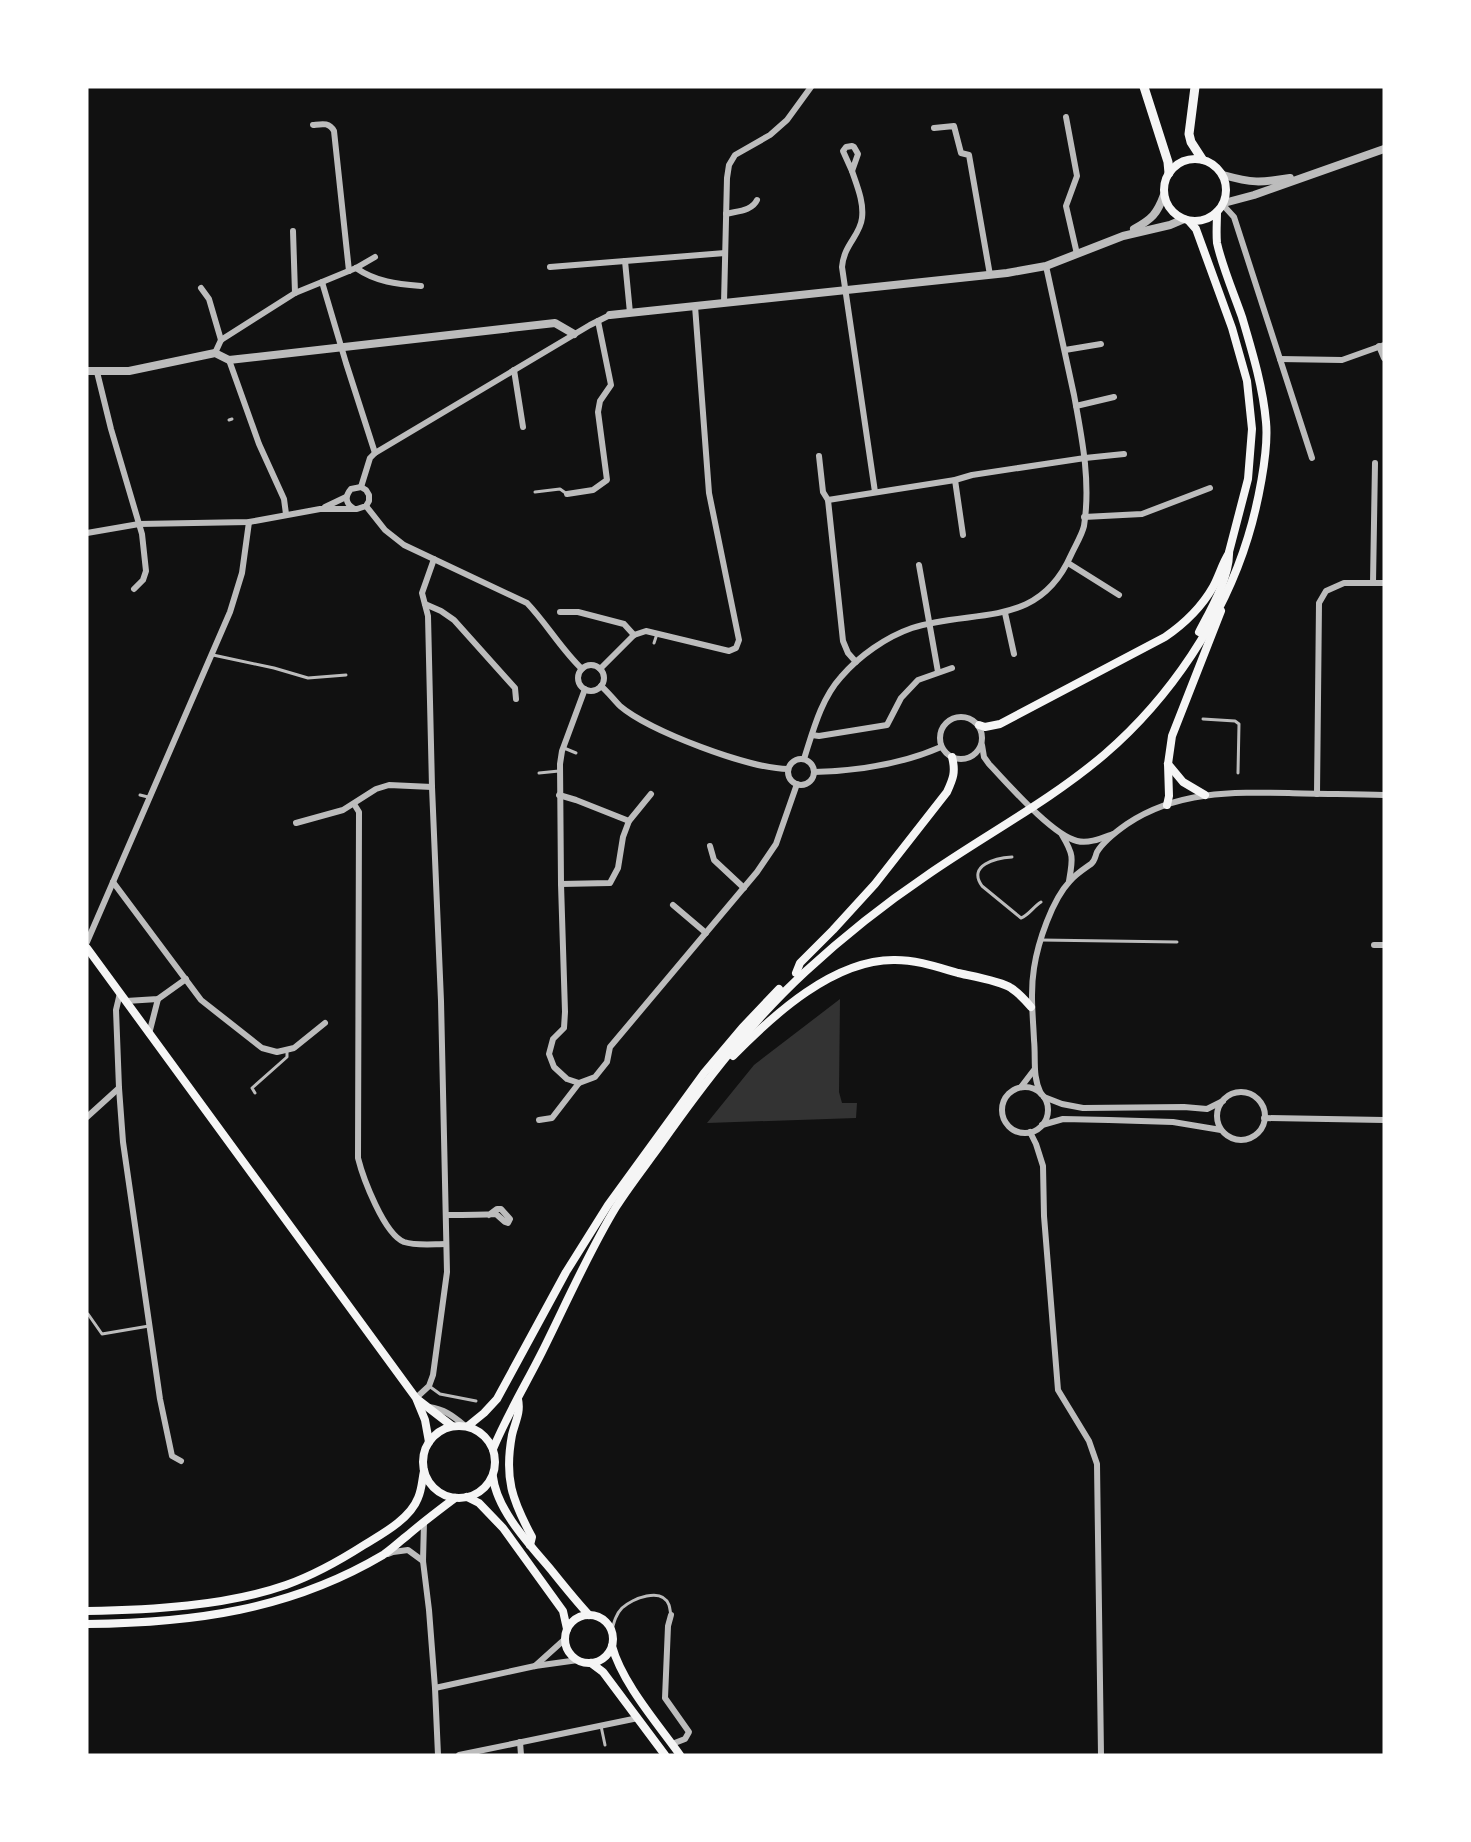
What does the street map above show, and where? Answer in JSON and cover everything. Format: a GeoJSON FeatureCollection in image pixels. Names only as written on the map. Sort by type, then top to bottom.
{"type":"FeatureCollection","features":[{"type":"Feature","properties":{"kind":"highway"},"geometry":{"type":"LineString","coordinates":[[1144,87],[1168,162],[1169,173]]}},
{"type":"Feature","properties":{"kind":"highway"},"geometry":{"type":"LineString","coordinates":[[1195,87],[1189,134],[1191,142],[1202,159]]}},
{"type":"Feature","properties":{"kind":"main road"},"geometry":{"type":"LineString","coordinates":[[466,1426],[497,1399],[566,1272],[621,1188],[704,1073],[742,1028],[796,972],[864,915],[902,886],[1088,762],[1151,702],[1200,631],[1229,563],[1229,552],[1248,479],[1252,429],[1247,381],[1232,328],[1197,229],[1171,210],[1164,195],[1169,173],[1180,162],[1195,158],[1202,159],[1217,168],[1223,175],[1227,188],[1217,243],[1243,320],[1257,372],[1266,425],[1262,475],[1248,536],[1217,623],[1172,736],[1168,764],[1167,805]]}},
{"type":"Feature","properties":{"kind":"main road"},"geometry":{"type":"LineString","coordinates":[[1187,220],[1200,221],[1209,218],[1222,207]]}},
{"type":"Feature","properties":{"kind":"main road"},"geometry":{"type":"LineString","coordinates":[[979,725],[985,727],[1000,724],[1165,637],[1198,608],[1213,586],[1229,552]]}},
{"type":"Feature","properties":{"kind":"main road"},"geometry":{"type":"LineString","coordinates":[[493,1449],[501,1428],[616,1207],[716,1069],[746,1032],[816,962],[867,918],[926,875],[1071,781],[1106,753],[1157,701],[1189,658],[1226,595]]}},
{"type":"Feature","properties":{"kind":"main road"},"geometry":{"type":"LineString","coordinates":[[796,972],[800,963],[875,884],[947,792],[955,776],[952,758]]}},
{"type":"Feature","properties":{"kind":"main road"},"geometry":{"type":"LineString","coordinates":[[1168,764],[1183,782],[1205,795]]}},
{"type":"Feature","properties":{"kind":"main road"},"geometry":{"type":"LineString","coordinates":[[87,948],[416,1398],[425,1420],[429,1442]]}},
{"type":"Feature","properties":{"kind":"main road"},"geometry":{"type":"LineString","coordinates":[[716,1069],[728,1062],[754,1034],[784,1009],[822,983],[848,969],[872,962],[916,961],[1009,986],[1031,1007]]}},
{"type":"Feature","properties":{"kind":"main road"},"geometry":{"type":"LineString","coordinates":[[416,1398],[452,1426]]}},
{"type":"Feature","properties":{"kind":"main road"},"geometry":{"type":"LineString","coordinates":[[518,1399],[520,1409],[512,1435],[509,1475],[511,1491],[532,1537],[530,1545]]}},
{"type":"Feature","properties":{"kind":"main road"},"geometry":{"type":"LineString","coordinates":[[87,1611],[126,1610],[237,1598],[303,1578],[342,1559],[406,1515],[417,1500],[422,1487],[424,1451],[435,1434],[452,1426],[466,1426],[479,1431],[488,1438],[496,1458],[492,1477],[486,1486],[478,1493],[467,1497],[455,1498],[444,1495],[428,1481],[424,1471]]}},
{"type":"Feature","properties":{"kind":"main road"},"geometry":{"type":"LineString","coordinates":[[492,1477],[494,1487],[508,1514],[530,1545],[589,1615]]}},
{"type":"Feature","properties":{"kind":"main road"},"geometry":{"type":"LineString","coordinates":[[467,1497],[479,1503],[503,1528],[564,1611],[568,1652],[578,1660],[591,1663],[603,1672],[665,1755]]}},
{"type":"Feature","properties":{"kind":"main road"},"geometry":{"type":"LineString","coordinates":[[87,1623],[186,1619],[236,1612],[282,1600],[347,1574],[385,1553],[455,1498]]}},
{"type":"Feature","properties":{"kind":"main road"},"geometry":{"type":"LineString","coordinates":[[567,1629],[576,1619],[589,1615],[601,1618],[612,1630],[612,1646],[617,1661],[628,1681],[680,1755]]}},
{"type":"Feature","properties":{"kind":"main road"},"geometry":{"type":"LineString","coordinates":[[591,1663],[604,1658],[612,1646]]}},
{"type":"Feature","properties":{"kind":"street"},"geometry":{"type":"LineString","coordinates":[[724,303],[727,178],[731,159],[741,150],[771,135],[788,120],[811,87]]}},
{"type":"Feature","properties":{"kind":"street"},"geometry":{"type":"LineString","coordinates":[[1066,117],[1077,176],[1065,206],[1077,254]]}},
{"type":"Feature","properties":{"kind":"street"},"geometry":{"type":"LineString","coordinates":[[313,125],[326,123],[332,126],[334,131],[349,271]]}},
{"type":"Feature","properties":{"kind":"street"},"geometry":{"type":"LineString","coordinates":[[934,128],[954,126],[961,153],[969,155],[990,275]]}},
{"type":"Feature","properties":{"kind":"street"},"geometry":{"type":"LineString","coordinates":[[1312,458],[1234,217],[1222,207],[1384,149]]}},
{"type":"Feature","properties":{"kind":"street"},"geometry":{"type":"LineString","coordinates":[[852,171],[862,203],[862,219],[843,256],[842,267],[875,492]]}},
{"type":"Feature","properties":{"kind":"street"},"geometry":{"type":"LineString","coordinates":[[1223,175],[1248,182],[1266,182],[1309,174]]}},
{"type":"Feature","properties":{"kind":"street"},"geometry":{"type":"LineString","coordinates":[[1123,236],[1151,220],[1159,209],[1164,195]]}},
{"type":"Feature","properties":{"kind":"street"},"geometry":{"type":"LineString","coordinates":[[726,214],[748,208],[757,200]]}},
{"type":"Feature","properties":{"kind":"street"},"geometry":{"type":"LineString","coordinates":[[361,487],[370,458],[375,453],[574,334],[610,315],[990,275],[1046,266],[1123,236],[1187,220]]}},
{"type":"Feature","properties":{"kind":"street"},"geometry":{"type":"LineString","coordinates":[[292,231],[295,293]]}},
{"type":"Feature","properties":{"kind":"street"},"geometry":{"type":"LineString","coordinates":[[550,267],[725,253]]}},
{"type":"Feature","properties":{"kind":"street"},"geometry":{"type":"LineString","coordinates":[[215,353],[221,340],[295,293],[356,268],[375,257]]}},
{"type":"Feature","properties":{"kind":"street"},"geometry":{"type":"LineString","coordinates":[[625,261],[630,313]]}},
{"type":"Feature","properties":{"kind":"street"},"geometry":{"type":"LineString","coordinates":[[804,759],[824,702],[840,677],[856,662],[887,639],[911,629],[929,624],[1005,613],[1042,596],[1068,563],[1083,527],[1085,458],[1065,350],[1046,266]]}},
{"type":"Feature","properties":{"kind":"street"},"geometry":{"type":"LineString","coordinates":[[356,268],[391,284],[421,286]]}},
{"type":"Feature","properties":{"kind":"street"},"geometry":{"type":"LineString","coordinates":[[322,282],[375,453]]}},
{"type":"Feature","properties":{"kind":"street"},"geometry":{"type":"LineString","coordinates":[[201,288],[208,299],[221,340]]}},
{"type":"Feature","properties":{"kind":"street"},"geometry":{"type":"LineString","coordinates":[[600,669],[634,635],[646,631],[729,651],[736,648],[739,640],[709,493],[695,306]]}},
{"type":"Feature","properties":{"kind":"street"},"geometry":{"type":"LineString","coordinates":[[567,494],[593,490],[608,480],[598,412],[600,401],[611,385],[598,321]]}},
{"type":"Feature","properties":{"kind":"street"},"geometry":{"type":"LineString","coordinates":[[87,371],[129,371],[215,353],[229,360],[555,323],[574,334]]}},
{"type":"Feature","properties":{"kind":"street"},"geometry":{"type":"LineString","coordinates":[[1065,350],[1101,344]]}},
{"type":"Feature","properties":{"kind":"street"},"geometry":{"type":"LineString","coordinates":[[1280,358],[1342,360],[1382,345],[1384,358]]}},
{"type":"Feature","properties":{"kind":"street"},"geometry":{"type":"LineString","coordinates":[[229,360],[246,416],[284,499],[286,514]]}},
{"type":"Feature","properties":{"kind":"street"},"geometry":{"type":"LineString","coordinates":[[514,370],[523,427]]}},
{"type":"Feature","properties":{"kind":"street"},"geometry":{"type":"LineString","coordinates":[[97,372],[139,524],[146,571],[143,580],[134,589]]}},
{"type":"Feature","properties":{"kind":"street"},"geometry":{"type":"LineString","coordinates":[[1076,406],[1114,397]]}},
{"type":"Feature","properties":{"kind":"street"},"geometry":{"type":"LineString","coordinates":[[828,500],[955,480],[972,475],[1124,454]]}},
{"type":"Feature","properties":{"kind":"street"},"geometry":{"type":"LineString","coordinates":[[819,456],[823,492],[828,500],[843,641],[848,653],[856,662]]}},
{"type":"Feature","properties":{"kind":"street"},"geometry":{"type":"LineString","coordinates":[[1372,583],[1375,464]]}},
{"type":"Feature","properties":{"kind":"street"},"geometry":{"type":"LineString","coordinates":[[955,480],[963,535]]}},
{"type":"Feature","properties":{"kind":"street"},"geometry":{"type":"LineString","coordinates":[[87,533],[139,524],[249,522],[320,509],[357,509],[366,506],[369,495],[361,487],[351,489],[346,497],[320,509]]}},
{"type":"Feature","properties":{"kind":"street"},"geometry":{"type":"LineString","coordinates":[[1084,517],[1142,514],[1210,488]]}},
{"type":"Feature","properties":{"kind":"street"},"geometry":{"type":"LineString","coordinates":[[346,497],[353,508]]}},
{"type":"Feature","properties":{"kind":"street"},"geometry":{"type":"LineString","coordinates":[[366,506],[385,530],[404,545],[527,603],[567,655],[582,669]]}},
{"type":"Feature","properties":{"kind":"street"},"geometry":{"type":"LineString","coordinates":[[87,942],[113,882],[126,843],[150,797],[230,612],[242,573],[249,522]]}},
{"type":"Feature","properties":{"kind":"street"},"geometry":{"type":"LineString","coordinates":[[416,1398],[429,1386],[433,1375],[441,1301],[447,1272],[429,619],[422,593],[434,559]]}},
{"type":"Feature","properties":{"kind":"street"},"geometry":{"type":"LineString","coordinates":[[1068,563],[1119,595]]}},
{"type":"Feature","properties":{"kind":"street"},"geometry":{"type":"LineString","coordinates":[[919,565],[938,672]]}},
{"type":"Feature","properties":{"kind":"street"},"geometry":{"type":"LineString","coordinates":[[1317,794],[1319,603],[1326,591],[1344,583],[1384,583]]}},
{"type":"Feature","properties":{"kind":"street"},"geometry":{"type":"LineString","coordinates":[[425,604],[454,620],[515,688],[516,699]]}},
{"type":"Feature","properties":{"kind":"street"},"geometry":{"type":"LineString","coordinates":[[560,612],[578,612],[624,624],[634,635]]}},
{"type":"Feature","properties":{"kind":"street"},"geometry":{"type":"LineString","coordinates":[[1005,613],[1014,654]]}},
{"type":"Feature","properties":{"kind":"street"},"geometry":{"type":"LineString","coordinates":[[582,669],[593,665],[600,669],[604,675],[601,686]]}},
{"type":"Feature","properties":{"kind":"street"},"geometry":{"type":"LineString","coordinates":[[812,735],[819,736],[887,725],[902,698],[918,680],[952,668]]}},
{"type":"Feature","properties":{"kind":"street"},"geometry":{"type":"LineString","coordinates":[[582,669],[579,680],[585,689],[592,690],[601,686]]}},
{"type":"Feature","properties":{"kind":"street"},"geometry":{"type":"LineString","coordinates":[[601,686],[621,706],[656,728],[742,761],[788,769]]}},
{"type":"Feature","properties":{"kind":"street"},"geometry":{"type":"LineString","coordinates":[[579,1083],[567,1079],[554,1067],[549,1054],[553,1039],[564,1028],[559,771],[564,748],[585,689]]}},
{"type":"Feature","properties":{"kind":"street"},"geometry":{"type":"LineString","coordinates":[[989,764],[977,759],[958,759],[948,755],[941,747],[942,728],[952,718],[963,716],[979,725],[983,738],[984,757],[989,764],[1062,835],[1079,842],[1088,842],[1117,833]]}},
{"type":"Feature","properties":{"kind":"street"},"geometry":{"type":"LineString","coordinates":[[969,758],[979,751],[982,745]]}},
{"type":"Feature","properties":{"kind":"street"},"geometry":{"type":"LineString","coordinates":[[814,772],[854,769],[905,759],[941,747]]}},
{"type":"Feature","properties":{"kind":"street"},"geometry":{"type":"LineString","coordinates":[[797,784],[789,777],[788,769],[792,762],[804,759],[811,764],[814,772]]}},
{"type":"Feature","properties":{"kind":"street"},"geometry":{"type":"LineString","coordinates":[[797,784],[808,782],[814,772]]}},
{"type":"Feature","properties":{"kind":"street"},"geometry":{"type":"LineString","coordinates":[[539,1120],[552,1118],[579,1083],[595,1077],[607,1062],[610,1047],[757,872],[776,844],[797,784]]}},
{"type":"Feature","properties":{"kind":"street"},"geometry":{"type":"LineString","coordinates":[[296,822],[343,810],[376,789],[389,785],[432,787]]}},
{"type":"Feature","properties":{"kind":"street"},"geometry":{"type":"LineString","coordinates":[[1042,1125],[1047,1114],[1047,1102],[1037,1086],[1034,1070],[1035,1048],[1031,1007],[1032,981],[1040,939],[1056,903],[1069,882],[1092,863],[1096,854],[1117,833],[1139,817],[1167,805],[1205,795],[1236,792],[1384,795]]}},
{"type":"Feature","properties":{"kind":"street"},"geometry":{"type":"LineString","coordinates":[[561,884],[610,883],[618,867],[623,837],[629,821],[651,794]]}},
{"type":"Feature","properties":{"kind":"street"},"geometry":{"type":"LineString","coordinates":[[560,795],[629,821]]}},
{"type":"Feature","properties":{"kind":"street"},"geometry":{"type":"LineString","coordinates":[[354,804],[359,812],[358,1158],[364,1180],[388,1226],[397,1238],[407,1243],[446,1244]]}},
{"type":"Feature","properties":{"kind":"street"},"geometry":{"type":"LineString","coordinates":[[1062,835],[1072,851],[1073,860],[1069,882]]}},
{"type":"Feature","properties":{"kind":"street"},"geometry":{"type":"LineString","coordinates":[[1072,851],[1079,842]]}},
{"type":"Feature","properties":{"kind":"street"},"geometry":{"type":"LineString","coordinates":[[1088,842],[1095,849],[1096,854]]}},
{"type":"Feature","properties":{"kind":"street"},"geometry":{"type":"LineString","coordinates":[[710,846],[714,861],[744,888]]}},
{"type":"Feature","properties":{"kind":"street"},"geometry":{"type":"LineString","coordinates":[[1073,860],[1079,865],[1087,866]]}},
{"type":"Feature","properties":{"kind":"street"},"geometry":{"type":"LineString","coordinates":[[113,882],[201,1000],[262,1048],[277,1052],[294,1048],[326,1023]]}},
{"type":"Feature","properties":{"kind":"street"},"geometry":{"type":"LineString","coordinates":[[673,905],[706,933]]}},
{"type":"Feature","properties":{"kind":"street"},"geometry":{"type":"LineString","coordinates":[[1374,945],[1384,945]]}},
{"type":"Feature","properties":{"kind":"street"},"geometry":{"type":"LineString","coordinates":[[126,1001],[158,999],[186,979]]}},
{"type":"Feature","properties":{"kind":"street"},"geometry":{"type":"LineString","coordinates":[[120,993],[116,1010],[123,1142],[160,1399],[172,1456],[181,1461]]}},
{"type":"Feature","properties":{"kind":"street"},"geometry":{"type":"LineString","coordinates":[[149,1034],[158,999]]}},
{"type":"Feature","properties":{"kind":"street"},"geometry":{"type":"LineString","coordinates":[[1034,1070],[1021,1087],[1008,1094],[1002,1107],[1002,1114],[1007,1125],[1018,1132],[1030,1132],[1042,1125],[1063,1119],[1173,1122],[1221,1130]]}},
{"type":"Feature","properties":{"kind":"street"},"geometry":{"type":"LineString","coordinates":[[1021,1087],[1035,1089],[1042,1095],[1062,1104],[1083,1108],[1184,1107],[1207,1109],[1234,1094],[1252,1095],[1262,1105],[1263,1125],[1258,1132],[1245,1140],[1231,1138],[1221,1130],[1217,1115],[1223,1101]]}},
{"type":"Feature","properties":{"kind":"street"},"geometry":{"type":"LineString","coordinates":[[87,1117],[119,1088]]}},
{"type":"Feature","properties":{"kind":"street"},"geometry":{"type":"LineString","coordinates":[[1264,1118],[1384,1120]]}},
{"type":"Feature","properties":{"kind":"street"},"geometry":{"type":"LineString","coordinates":[[1030,1132],[1042,1166],[1058,1390],[1089,1441],[1097,1464],[1101,1755]]}},
{"type":"Feature","properties":{"kind":"street"},"geometry":{"type":"LineString","coordinates":[[446,1215],[489,1215]]}},
{"type":"Feature","properties":{"kind":"street"},"geometry":{"type":"LineString","coordinates":[[429,1407],[447,1412],[466,1426]]}},
{"type":"Feature","properties":{"kind":"street"},"geometry":{"type":"LineString","coordinates":[[424,1521],[423,1561],[429,1610],[438,1755]]}},
{"type":"Feature","properties":{"kind":"street"},"geometry":{"type":"LineString","coordinates":[[347,1574],[393,1552],[408,1550],[423,1561]]}},
{"type":"Feature","properties":{"kind":"street"},"geometry":{"type":"LineString","coordinates":[[670,1615],[665,1698],[689,1732],[685,1739],[672,1744]]}},
{"type":"Feature","properties":{"kind":"street"},"geometry":{"type":"LineString","coordinates":[[535,1666],[565,1639]]}},
{"type":"Feature","properties":{"kind":"street"},"geometry":{"type":"LineString","coordinates":[[435,1688],[535,1666],[578,1660]]}},
{"type":"Feature","properties":{"kind":"street"},"geometry":{"type":"LineString","coordinates":[[459,1755],[638,1718]]}},
{"type":"Feature","properties":{"kind":"street"},"geometry":{"type":"LineString","coordinates":[[520,1742],[521,1755]]}},
{"type":"Feature","properties":{"kind":"lane"},"geometry":{"type":"LineString","coordinates":[[535,492],[560,489],[567,494]]}},
{"type":"Feature","properties":{"kind":"lane"},"geometry":{"type":"LineString","coordinates":[[654,643],[657,634]]}},
{"type":"Feature","properties":{"kind":"lane"},"geometry":{"type":"LineString","coordinates":[[211,655],[274,668],[308,678],[346,675]]}},
{"type":"Feature","properties":{"kind":"lane"},"geometry":{"type":"LineString","coordinates":[[1203,719],[1235,721],[1239,724],[1238,773]]}},
{"type":"Feature","properties":{"kind":"lane"},"geometry":{"type":"LineString","coordinates":[[564,748],[576,753]]}},
{"type":"Feature","properties":{"kind":"lane"},"geometry":{"type":"LineString","coordinates":[[539,773],[559,771]]}},
{"type":"Feature","properties":{"kind":"lane"},"geometry":{"type":"LineString","coordinates":[[141,795],[150,797]]}},
{"type":"Feature","properties":{"kind":"lane"},"geometry":{"type":"LineString","coordinates":[[1012,857],[999,858],[990,862],[980,869],[977,874],[978,880],[982,886],[1022,918],[1041,903]]}},
{"type":"Feature","properties":{"kind":"lane"},"geometry":{"type":"LineString","coordinates":[[1040,939],[1177,942]]}},
{"type":"Feature","properties":{"kind":"lane"},"geometry":{"type":"LineString","coordinates":[[255,1093],[252,1088],[287,1057],[287,1050]]}},
{"type":"Feature","properties":{"kind":"lane"},"geometry":{"type":"LineString","coordinates":[[88,1314],[102,1334],[149,1326]]}},
{"type":"Feature","properties":{"kind":"lane"},"geometry":{"type":"LineString","coordinates":[[429,1386],[440,1394],[476,1401]]}},
{"type":"Feature","properties":{"kind":"lane"},"geometry":{"type":"LineString","coordinates":[[612,1630],[615,1618],[623,1607],[643,1596],[655,1596],[666,1600],[669,1604],[670,1615]]}},
{"type":"Feature","properties":{"kind":"lane"},"geometry":{"type":"LineString","coordinates":[[601,1726],[605,1745]]}},
{"type":"Feature","properties":{"kind":"shaded area"},"geometry":{"type":"Polygon","coordinates":[[[840,999],[839,1092],[842,1103],[857,1103],[856,1118],[707,1123],[754,1065],[840,999]]]}}]}
